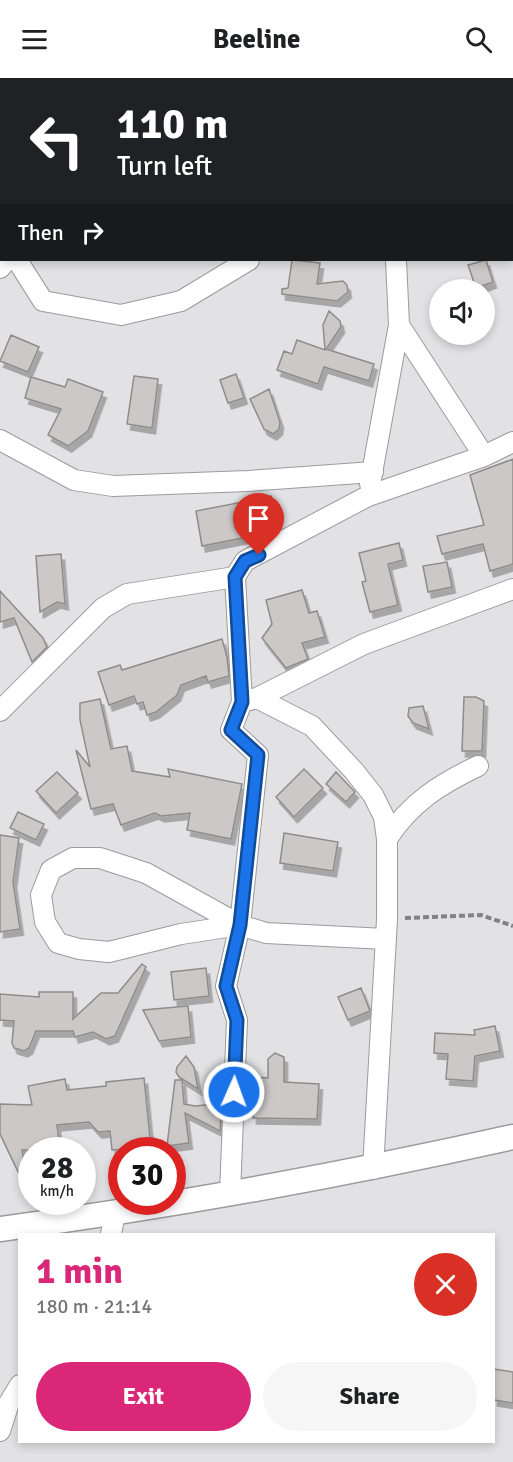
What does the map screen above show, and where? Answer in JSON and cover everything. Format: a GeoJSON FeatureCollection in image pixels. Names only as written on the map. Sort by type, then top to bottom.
{"type":"FeatureCollection","features":[{"type":"Feature","properties":{"kind":"street"},"geometry":{"type":"LineString","coordinates":[[18,261],[43,301],[122,315],[181,301],[247,261]]}},
{"type":"Feature","properties":{"kind":"street"},"geometry":{"type":"LineString","coordinates":[[368,495],[399,325],[396,261]]}},
{"type":"Feature","properties":{"kind":"street"},"geometry":{"type":"LineString","coordinates":[[399,325],[484,456]]}},
{"type":"Feature","properties":{"kind":"street"},"geometry":{"type":"LineString","coordinates":[[0,440],[74,480],[113,486],[248,481],[373,472]]}},
{"type":"Feature","properties":{"kind":"street"},"geometry":{"type":"LineString","coordinates":[[250,700],[235,577],[245,561],[368,495],[484,456],[513,442]]}},
{"type":"Feature","properties":{"kind":"street"},"geometry":{"type":"LineString","coordinates":[[0,711],[103,608],[127,594],[235,577]]}},
{"type":"Feature","properties":{"kind":"street"},"geometry":{"type":"LineString","coordinates":[[230,1193],[237,1020],[226,986],[240,925],[258,755],[231,730],[250,700],[364,644],[513,589]]}},
{"type":"Feature","properties":{"kind":"street"},"geometry":{"type":"LineString","coordinates":[[250,700],[312,726],[373,795],[384,817],[387,839],[387,929],[373,1169]]}},
{"type":"Feature","properties":{"kind":"street"},"geometry":{"type":"LineString","coordinates":[[387,839],[400,819],[422,798],[444,782],[478,766]]}},
{"type":"Feature","properties":{"kind":"street"},"geometry":{"type":"LineString","coordinates":[[240,925],[181,934],[109,952],[79,949],[58,943],[45,922],[41,895],[51,870],[73,858],[100,858],[146,873],[240,925],[266,933],[387,929]]}},
{"type":"Feature","properties":{"kind":"street"},"geometry":{"type":"LineString","coordinates":[[0,1229],[113,1224],[230,1193],[373,1169],[513,1137]]}},
{"type":"Feature","properties":{"kind":"street"},"geometry":{"type":"LineString","coordinates":[[0,1431],[9,1402],[18,1388]]}},
{"type":"Feature","properties":{"kind":"path"},"geometry":{"type":"LineString","coordinates":[[387,929],[481,915],[513,926]]}},
{"type":"Feature","properties":{"kind":"building"},"geometry":{"type":"Polygon","coordinates":[[[292,261],[301,261],[320,263],[317,284],[343,281],[347,285],[348,292],[337,301],[282,294],[282,289],[288,288],[292,261]]]}},
{"type":"Feature","properties":{"kind":"building"},"geometry":{"type":"Polygon","coordinates":[[[486,261],[492,279],[473,279],[468,265],[486,261]]]}},
{"type":"Feature","properties":{"kind":"building"},"geometry":{"type":"Polygon","coordinates":[[[329,311],[340,321],[341,327],[326,349],[374,364],[369,381],[324,367],[318,384],[277,370],[284,351],[292,354],[297,340],[325,350],[323,325],[329,311]]]}},
{"type":"Feature","properties":{"kind":"building"},"geometry":{"type":"Polygon","coordinates":[[[11,335],[39,347],[28,372],[0,361],[11,335]]]}},
{"type":"Feature","properties":{"kind":"building"},"geometry":{"type":"Polygon","coordinates":[[[236,374],[244,398],[228,403],[220,380],[236,374]]]}},
{"type":"Feature","properties":{"kind":"building"},"geometry":{"type":"Polygon","coordinates":[[[134,376],[158,379],[152,428],[127,424],[134,376]]]}},
{"type":"Feature","properties":{"kind":"building"},"geometry":{"type":"Polygon","coordinates":[[[31,377],[65,387],[68,379],[103,392],[88,431],[68,446],[48,435],[61,409],[25,398],[31,377]]]}},
{"type":"Feature","properties":{"kind":"building"},"geometry":{"type":"Polygon","coordinates":[[[269,389],[280,422],[279,429],[273,434],[264,429],[250,399],[269,389]]]}},
{"type":"Feature","properties":{"kind":"building"},"geometry":{"type":"Polygon","coordinates":[[[513,459],[513,564],[490,571],[483,544],[442,554],[437,536],[484,525],[470,475],[513,459]]]}},
{"type":"Feature","properties":{"kind":"building"},"geometry":{"type":"Polygon","coordinates":[[[271,496],[275,528],[272,528],[272,532],[202,546],[196,511],[271,496]]]}},
{"type":"Feature","properties":{"kind":"building"},"geometry":{"type":"Polygon","coordinates":[[[399,543],[403,560],[388,564],[398,605],[370,612],[362,582],[366,581],[359,553],[399,543]]]}},
{"type":"Feature","properties":{"kind":"building"},"geometry":{"type":"Polygon","coordinates":[[[61,554],[65,604],[57,602],[40,612],[36,556],[61,554]]]}},
{"type":"Feature","properties":{"kind":"building"},"geometry":{"type":"Polygon","coordinates":[[[447,562],[452,587],[428,592],[423,566],[447,562]]]}},
{"type":"Feature","properties":{"kind":"building"},"geometry":{"type":"Polygon","coordinates":[[[302,590],[309,613],[317,611],[325,637],[302,643],[308,659],[286,668],[262,638],[272,624],[266,600],[302,590]]]}},
{"type":"Feature","properties":{"kind":"building"},"geometry":{"type":"Polygon","coordinates":[[[0,591],[43,638],[47,647],[32,662],[14,618],[0,622],[0,591]]]}},
{"type":"Feature","properties":{"kind":"building"},"geometry":{"type":"Polygon","coordinates":[[[222,639],[229,676],[208,682],[206,676],[181,685],[177,695],[156,712],[147,715],[143,702],[137,704],[134,696],[109,705],[98,672],[120,665],[122,670],[222,639]]]}},
{"type":"Feature","properties":{"kind":"building"},"geometry":{"type":"Polygon","coordinates":[[[464,697],[476,697],[484,701],[482,751],[462,751],[464,697]]]}},
{"type":"Feature","properties":{"kind":"building"},"geometry":{"type":"Polygon","coordinates":[[[100,699],[111,749],[127,746],[132,771],[170,777],[168,769],[242,784],[231,839],[187,830],[190,813],[161,816],[155,813],[121,825],[113,804],[91,809],[76,750],[90,767],[80,720],[80,703],[100,699]]]}},
{"type":"Feature","properties":{"kind":"building"},"geometry":{"type":"Polygon","coordinates":[[[423,706],[429,729],[413,723],[408,716],[409,708],[423,706]]]}},
{"type":"Feature","properties":{"kind":"building"},"geometry":{"type":"Polygon","coordinates":[[[304,769],[323,788],[294,817],[276,797],[304,769]]]}},
{"type":"Feature","properties":{"kind":"building"},"geometry":{"type":"Polygon","coordinates":[[[57,772],[78,793],[56,813],[36,791],[57,772]]]}},
{"type":"Feature","properties":{"kind":"building"},"geometry":{"type":"Polygon","coordinates":[[[336,772],[355,792],[346,802],[326,784],[336,772]]]}},
{"type":"Feature","properties":{"kind":"building"},"geometry":{"type":"Polygon","coordinates":[[[18,812],[44,824],[36,840],[10,828],[18,812]]]}},
{"type":"Feature","properties":{"kind":"building"},"geometry":{"type":"Polygon","coordinates":[[[284,833],[338,842],[333,871],[280,863],[284,833]]]}},
{"type":"Feature","properties":{"kind":"building"},"geometry":{"type":"Polygon","coordinates":[[[0,835],[19,838],[13,882],[20,929],[0,932],[0,835]]]}},
{"type":"Feature","properties":{"kind":"building"},"geometry":{"type":"Polygon","coordinates":[[[142,964],[146,967],[115,1036],[106,1039],[93,1032],[75,1037],[73,1031],[36,1031],[29,1048],[24,1051],[14,1048],[12,1043],[14,1021],[0,1020],[0,994],[39,997],[39,992],[73,992],[73,1019],[101,993],[118,993],[142,964]]]}},
{"type":"Feature","properties":{"kind":"building"},"geometry":{"type":"Polygon","coordinates":[[[206,968],[209,996],[174,1000],[171,972],[206,968]]]}},
{"type":"Feature","properties":{"kind":"building"},"geometry":{"type":"Polygon","coordinates":[[[361,988],[370,1011],[348,1020],[338,997],[361,988]]]}},
{"type":"Feature","properties":{"kind":"building"},"geometry":{"type":"Polygon","coordinates":[[[188,1006],[191,1037],[159,1041],[143,1010],[188,1006]]]}},
{"type":"Feature","properties":{"kind":"building"},"geometry":{"type":"Polygon","coordinates":[[[495,1026],[500,1051],[475,1056],[473,1081],[446,1079],[448,1054],[434,1053],[435,1033],[475,1035],[474,1030],[495,1026]]]}},
{"type":"Feature","properties":{"kind":"building"},"geometry":{"type":"Polygon","coordinates":[[[275,1053],[284,1057],[284,1082],[319,1084],[317,1119],[253,1118],[255,1077],[268,1078],[268,1059],[275,1053]]]}},
{"type":"Feature","properties":{"kind":"building"},"geometry":{"type":"Polygon","coordinates":[[[186,1056],[194,1067],[198,1089],[179,1077],[176,1072],[177,1067],[186,1056]]]}},
{"type":"Feature","properties":{"kind":"building"},"geometry":{"type":"Polygon","coordinates":[[[144,1078],[150,1137],[111,1137],[110,1131],[98,1132],[89,1122],[57,1125],[58,1137],[18,1137],[18,1172],[0,1134],[0,1104],[32,1105],[28,1086],[65,1079],[67,1090],[106,1086],[106,1082],[144,1078]]]}},
{"type":"Feature","properties":{"kind":"building"},"geometry":{"type":"Polygon","coordinates":[[[175,1080],[182,1080],[184,1104],[195,1106],[214,1104],[215,1111],[221,1113],[220,1131],[185,1113],[189,1143],[186,1143],[186,1137],[168,1137],[175,1080]]]}},
{"type":"Feature","properties":{"kind":"building"},"geometry":{"type":"Polygon","coordinates":[[[495,1369],[513,1372],[513,1403],[495,1400],[495,1369]]]}},
{"type":"Feature","properties":{"kind":"route"},"geometry":{"type":"LineString","coordinates":[[234,1092],[237,1020],[226,986],[240,925],[258,755],[231,730],[242,702],[235,577],[245,561],[259,555]]}}]}
